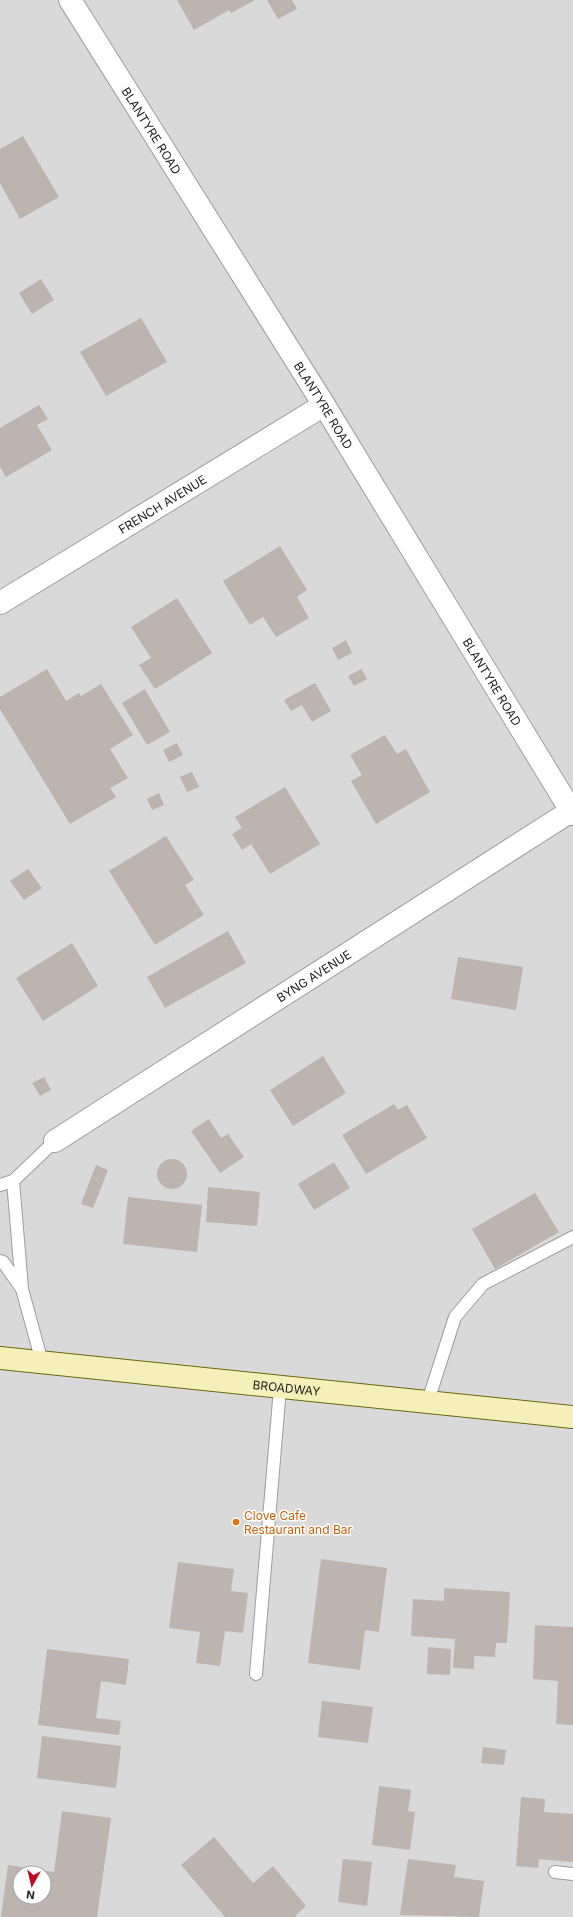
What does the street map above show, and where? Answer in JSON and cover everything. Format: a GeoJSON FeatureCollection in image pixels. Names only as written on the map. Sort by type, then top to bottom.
{"type":"FeatureCollection","features":[{"type":"Feature","properties":{"kind":"main road","name":"BROADWAY"},"geometry":{"type":"LineString","coordinates":[[0,1358],[573,1417]]}},
{"type":"Feature","properties":{"kind":"street","name":"BLANTYRE ROAD"},"geometry":{"type":"LineString","coordinates":[[70,0],[324,405],[572,812]]}},
{"type":"Feature","properties":{"kind":"street","name":"FRENCH AVENUE"},"geometry":{"type":"LineString","coordinates":[[0,602],[324,405]]}},
{"type":"Feature","properties":{"kind":"street","name":"BYNG AVENUE"},"geometry":{"type":"LineString","coordinates":[[55,1141],[572,812]]}},
{"type":"Feature","properties":{"kind":"lane"},"geometry":{"type":"LineString","coordinates":[[0,1185],[13,1181],[55,1141]]}},
{"type":"Feature","properties":{"kind":"lane"},"geometry":{"type":"LineString","coordinates":[[13,1181],[22,1289],[42,1362]]}},
{"type":"Feature","properties":{"kind":"lane"},"geometry":{"type":"LineString","coordinates":[[428,1401],[455,1317],[483,1284],[573,1237]]}},
{"type":"Feature","properties":{"kind":"lane"},"geometry":{"type":"LineString","coordinates":[[0,1261],[3,1262],[22,1289]]}},
{"type":"Feature","properties":{"kind":"lane"},"geometry":{"type":"LineString","coordinates":[[256,1674],[280,1388]]}},
{"type":"Feature","properties":{"kind":"lane"},"geometry":{"type":"LineString","coordinates":[[555,1872],[573,1874]]}},
{"type":"Feature","properties":{"kind":"shaded area"},"geometry":{"type":"Polygon","coordinates":[[[0,0],[573,0],[573,1917],[0,1917],[0,0]]]}},
{"type":"Feature","properties":{"kind":"building"},"geometry":{"type":"Polygon","coordinates":[[[177,0],[255,0],[231,13],[229,10],[194,30],[177,0]]]}},
{"type":"Feature","properties":{"kind":"building"},"geometry":{"type":"Polygon","coordinates":[[[267,0],[292,0],[297,9],[278,19],[267,0]]]}},
{"type":"Feature","properties":{"kind":"building"},"geometry":{"type":"Polygon","coordinates":[[[23,136],[59,197],[20,219],[0,183],[0,149],[23,136]]]}},
{"type":"Feature","properties":{"kind":"building"},"geometry":{"type":"Polygon","coordinates":[[[41,279],[54,300],[32,314],[19,293],[41,279]]]}},
{"type":"Feature","properties":{"kind":"building"},"geometry":{"type":"Polygon","coordinates":[[[141,318],[167,362],[106,396],[80,352],[141,318]]]}},
{"type":"Feature","properties":{"kind":"building"},"geometry":{"type":"Polygon","coordinates":[[[39,405],[48,419],[37,425],[52,450],[6,477],[0,467],[0,428],[39,405]]]}},
{"type":"Feature","properties":{"kind":"building"},"geometry":{"type":"Polygon","coordinates":[[[280,546],[307,590],[297,597],[309,618],[276,637],[263,617],[250,625],[223,581],[280,546]]]}},
{"type":"Feature","properties":{"kind":"building"},"geometry":{"type":"Polygon","coordinates":[[[177,598],[212,653],[155,689],[139,665],[151,658],[131,627],[177,598]]]}},
{"type":"Feature","properties":{"kind":"building"},"geometry":{"type":"Polygon","coordinates":[[[346,640],[352,653],[338,660],[332,648],[346,640]]]}},
{"type":"Feature","properties":{"kind":"building"},"geometry":{"type":"Polygon","coordinates":[[[47,669],[66,701],[79,693],[81,696],[101,684],[133,735],[110,749],[128,778],[110,788],[116,797],[70,824],[0,709],[0,697],[47,669]]]}},
{"type":"Feature","properties":{"kind":"building"},"geometry":{"type":"Polygon","coordinates":[[[361,669],[367,679],[354,686],[348,676],[361,669]]]}},
{"type":"Feature","properties":{"kind":"building"},"geometry":{"type":"Polygon","coordinates":[[[315,683],[331,711],[312,722],[302,705],[291,711],[284,700],[315,683]]]}},
{"type":"Feature","properties":{"kind":"building"},"geometry":{"type":"Polygon","coordinates":[[[145,689],[170,732],[147,745],[122,703],[145,689]]]}},
{"type":"Feature","properties":{"kind":"building"},"geometry":{"type":"Polygon","coordinates":[[[385,735],[397,754],[406,749],[430,792],[376,824],[351,781],[362,775],[350,755],[385,735]]]}},
{"type":"Feature","properties":{"kind":"building"},"geometry":{"type":"Polygon","coordinates":[[[177,743],[183,755],[169,762],[163,750],[177,743]]]}},
{"type":"Feature","properties":{"kind":"building"},"geometry":{"type":"Polygon","coordinates":[[[192,772],[199,787],[187,792],[180,777],[192,772]]]}},
{"type":"Feature","properties":{"kind":"building"},"geometry":{"type":"Polygon","coordinates":[[[285,787],[320,844],[270,874],[251,844],[242,850],[232,834],[242,828],[235,817],[285,787]]]}},
{"type":"Feature","properties":{"kind":"building"},"geometry":{"type":"Polygon","coordinates":[[[159,793],[164,805],[152,810],[147,799],[159,793]]]}},
{"type":"Feature","properties":{"kind":"building"},"geometry":{"type":"Polygon","coordinates":[[[166,836],[194,880],[185,885],[204,915],[155,945],[109,871],[166,836]]]}},
{"type":"Feature","properties":{"kind":"building"},"geometry":{"type":"Polygon","coordinates":[[[28,869],[42,888],[24,900],[10,881],[28,869]]]}},
{"type":"Feature","properties":{"kind":"building"},"geometry":{"type":"Polygon","coordinates":[[[228,931],[246,963],[165,1008],[147,977],[228,931]]]}},
{"type":"Feature","properties":{"kind":"building"},"geometry":{"type":"Polygon","coordinates":[[[72,943],[98,986],[43,1021],[16,978],[72,943]]]}},
{"type":"Feature","properties":{"kind":"building"},"geometry":{"type":"Polygon","coordinates":[[[458,957],[523,967],[516,1010],[451,999],[458,957]]]}},
{"type":"Feature","properties":{"kind":"building"},"geometry":{"type":"Polygon","coordinates":[[[323,1056],[346,1093],[293,1126],[270,1090],[323,1056]]]}},
{"type":"Feature","properties":{"kind":"building"},"geometry":{"type":"Polygon","coordinates":[[[44,1077],[51,1090],[40,1096],[32,1083],[44,1077]]]}},
{"type":"Feature","properties":{"kind":"building"},"geometry":{"type":"Polygon","coordinates":[[[394,1104],[398,1110],[407,1105],[427,1138],[366,1174],[342,1135],[394,1104]]]}},
{"type":"Feature","properties":{"kind":"building"},"geometry":{"type":"Polygon","coordinates":[[[209,1119],[221,1138],[228,1134],[244,1157],[220,1173],[191,1131],[209,1119]]]}},
{"type":"Feature","properties":{"kind":"building"},"geometry":{"type":"Polygon","coordinates":[[[172,1159],[178,1160],[186,1168],[186,1180],[178,1188],[172,1189],[166,1188],[158,1180],[157,1174],[158,1168],[166,1160],[172,1159]]]}},
{"type":"Feature","properties":{"kind":"building"},"geometry":{"type":"Polygon","coordinates":[[[334,1162],[350,1188],[314,1210],[298,1184],[334,1162]]]}},
{"type":"Feature","properties":{"kind":"building"},"geometry":{"type":"Polygon","coordinates":[[[96,1165],[108,1170],[93,1208],[81,1204],[96,1165]]]}},
{"type":"Feature","properties":{"kind":"building"},"geometry":{"type":"Polygon","coordinates":[[[208,1187],[260,1192],[257,1226],[206,1222],[208,1187]]]}},
{"type":"Feature","properties":{"kind":"building"},"geometry":{"type":"Polygon","coordinates":[[[535,1193],[559,1232],[495,1269],[472,1229],[535,1193]]]}},
{"type":"Feature","properties":{"kind":"building"},"geometry":{"type":"Polygon","coordinates":[[[128,1197],[202,1205],[197,1252],[123,1244],[128,1197]]]}},
{"type":"Feature","properties":{"kind":"building"},"geometry":{"type":"Polygon","coordinates":[[[321,1559],[387,1568],[379,1632],[365,1630],[360,1670],[308,1663],[321,1559]]]}},
{"type":"Feature","properties":{"kind":"building"},"geometry":{"type":"Polygon","coordinates":[[[178,1562],[234,1569],[231,1591],[248,1593],[243,1633],[225,1631],[220,1666],[196,1663],[200,1632],[169,1628],[178,1562]]]}},
{"type":"Feature","properties":{"kind":"building"},"geometry":{"type":"Polygon","coordinates":[[[444,1588],[510,1592],[507,1643],[496,1643],[495,1657],[474,1656],[474,1669],[453,1668],[455,1639],[411,1636],[413,1599],[444,1601],[444,1588]]]}},
{"type":"Feature","properties":{"kind":"building"},"geometry":{"type":"Polygon","coordinates":[[[535,1625],[573,1627],[573,1725],[556,1724],[558,1681],[533,1679],[535,1625]]]}},
{"type":"Feature","properties":{"kind":"building"},"geometry":{"type":"Polygon","coordinates":[[[428,1647],[451,1649],[450,1675],[427,1674],[428,1647]]]}},
{"type":"Feature","properties":{"kind":"building"},"geometry":{"type":"Polygon","coordinates":[[[47,1649],[129,1659],[126,1685],[101,1681],[96,1718],[121,1721],[119,1735],[38,1725],[47,1649]]]}},
{"type":"Feature","properties":{"kind":"building"},"geometry":{"type":"Polygon","coordinates":[[[322,1701],[373,1707],[368,1743],[318,1737],[322,1701]]]}},
{"type":"Feature","properties":{"kind":"building"},"geometry":{"type":"Polygon","coordinates":[[[42,1736],[121,1746],[116,1788],[37,1778],[42,1736]]]}},
{"type":"Feature","properties":{"kind":"building"},"geometry":{"type":"Polygon","coordinates":[[[483,1747],[506,1750],[504,1765],[481,1763],[483,1747]]]}},
{"type":"Feature","properties":{"kind":"building"},"geometry":{"type":"Polygon","coordinates":[[[379,1786],[411,1790],[408,1811],[415,1812],[410,1850],[372,1845],[379,1786]]]}},
{"type":"Feature","properties":{"kind":"building"},"geometry":{"type":"Polygon","coordinates":[[[521,1797],[545,1799],[544,1812],[573,1814],[573,1862],[539,1859],[538,1868],[516,1866],[521,1797]]]}},
{"type":"Feature","properties":{"kind":"building"},"geometry":{"type":"Polygon","coordinates":[[[62,1811],[111,1818],[97,1917],[1,1917],[8,1865],[12,1866],[12,1905],[52,1905],[52,1872],[54,1872],[62,1811]]]}},
{"type":"Feature","properties":{"kind":"building"},"geometry":{"type":"Polygon","coordinates":[[[214,1837],[253,1883],[273,1866],[306,1906],[295,1916],[297,1917],[225,1917],[181,1865],[214,1837]]]}},
{"type":"Feature","properties":{"kind":"building"},"geometry":{"type":"Polygon","coordinates":[[[343,1859],[372,1862],[367,1906],[338,1902],[343,1859]]]}},
{"type":"Feature","properties":{"kind":"building"},"geometry":{"type":"Polygon","coordinates":[[[408,1859],[456,1865],[454,1877],[484,1881],[479,1917],[400,1915],[408,1859]]]}},
{"type":"Feature","properties":{"kind":"place","name":"Clove Cafe Restaurant and Bar"},"geometry":{"type":"Point","coordinates":[236,1522]}}]}
